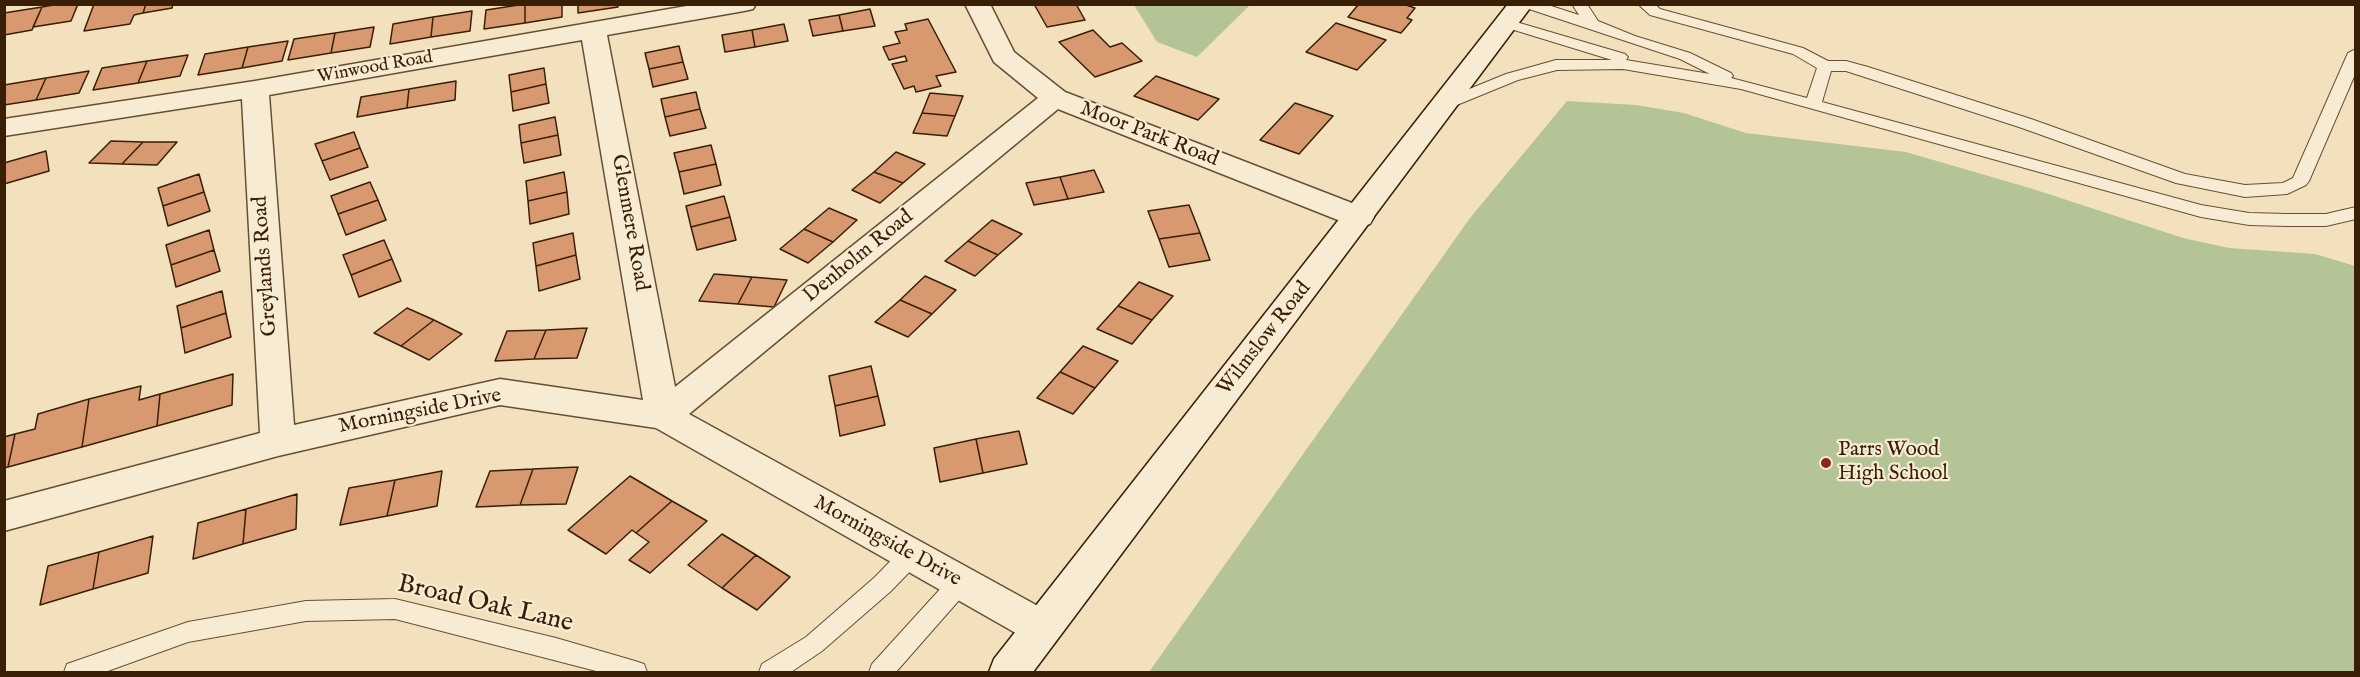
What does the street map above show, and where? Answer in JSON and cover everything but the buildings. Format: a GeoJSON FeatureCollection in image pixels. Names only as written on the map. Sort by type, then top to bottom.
{"type":"FeatureCollection","features":[{"type":"Feature","properties":{"kind":"street","name":"Winwood Road"},"geometry":{"type":"LineString","coordinates":[[4,128],[255,89],[744,4]]}},
{"type":"Feature","properties":{"kind":"street","name":"Moor Park Road"},"geometry":{"type":"LineString","coordinates":[[976,4],[1003,56],[1055,98],[1359,217]]}},
{"type":"Feature","properties":{"kind":"street","name":"Wilmslow Road"},"geometry":{"type":"LineString","coordinates":[[1009,672],[1518,11]]}},
{"type":"Feature","properties":{"kind":"street","name":"Glenmere Road"},"geometry":{"type":"LineString","coordinates":[[593,30],[663,416]]}},
{"type":"Feature","properties":{"kind":"street","name":"Greylands Road"},"geometry":{"type":"LineString","coordinates":[[255,89],[278,442]]}},
{"type":"Feature","properties":{"kind":"street","name":"Denholm Road"},"geometry":{"type":"LineString","coordinates":[[663,416],[1055,98]]}},
{"type":"Feature","properties":{"kind":"street","name":"Morningside Drive"},"geometry":{"type":"LineString","coordinates":[[4,516],[278,442],[500,392],[663,416],[1042,628]]}},
{"type":"Feature","properties":{"kind":"lane"},"geometry":{"type":"LineString","coordinates":[[1579,4],[1593,24]]}},
{"type":"Feature","properties":{"kind":"lane"},"geometry":{"type":"LineString","coordinates":[[1645,4],[1654,12],[1798,51],[1825,66],[1846,66],[1883,77],[2074,139],[2182,179],[2245,191],[2272,191],[2287,188],[2300,181],[2355,53]]}},
{"type":"Feature","properties":{"kind":"lane"},"geometry":{"type":"LineString","coordinates":[[1518,11],[1593,24],[1630,39],[1685,56],[1743,86]]}},
{"type":"Feature","properties":{"kind":"lane"},"geometry":{"type":"LineString","coordinates":[[1518,11],[1551,38],[1692,77]]}},
{"type":"Feature","properties":{"kind":"lane"},"geometry":{"type":"LineString","coordinates":[[1446,104],[1512,77],[1556,65],[1623,64],[1743,86],[2201,210],[2249,219],[2287,220],[2326,220],[2355,213]]}},
{"type":"Feature","properties":{"kind":"lane"},"geometry":{"type":"LineString","coordinates":[[1813,104],[1825,66]]}},
{"type":"Feature","properties":{"kind":"lane"},"geometry":{"type":"LineString","coordinates":[[771,672],[814,644],[883,584],[911,555]]}},
{"type":"Feature","properties":{"kind":"lane"},"geometry":{"type":"LineString","coordinates":[[881,672],[960,583]]}},
{"type":"Feature","properties":{"kind":"lane","name":"Broad Oak Lane"},"geometry":{"type":"LineString","coordinates":[[76,672],[188,632],[306,610],[394,609],[556,649],[636,672]]}},
{"type":"Feature","properties":{"kind":"green space"},"geometry":{"type":"Polygon","coordinates":[[[1134,5],[1250,5],[1197,57],[1157,42],[1134,5]]]}},
{"type":"Feature","properties":{"kind":"green space","name":"Parrs Wood High School"},"geometry":{"type":"Polygon","coordinates":[[[1567,101],[1636,105],[1684,113],[1746,133],[1906,152],[2033,189],[2183,238],[2229,248],[2315,254],[2355,266],[2355,672],[1149,672],[1470,218],[1567,101]]]}},
{"type":"Feature","properties":{"kind":"place","name":"Parrs Wood High School"},"geometry":{"type":"Point","coordinates":[1826,463]}}]}
